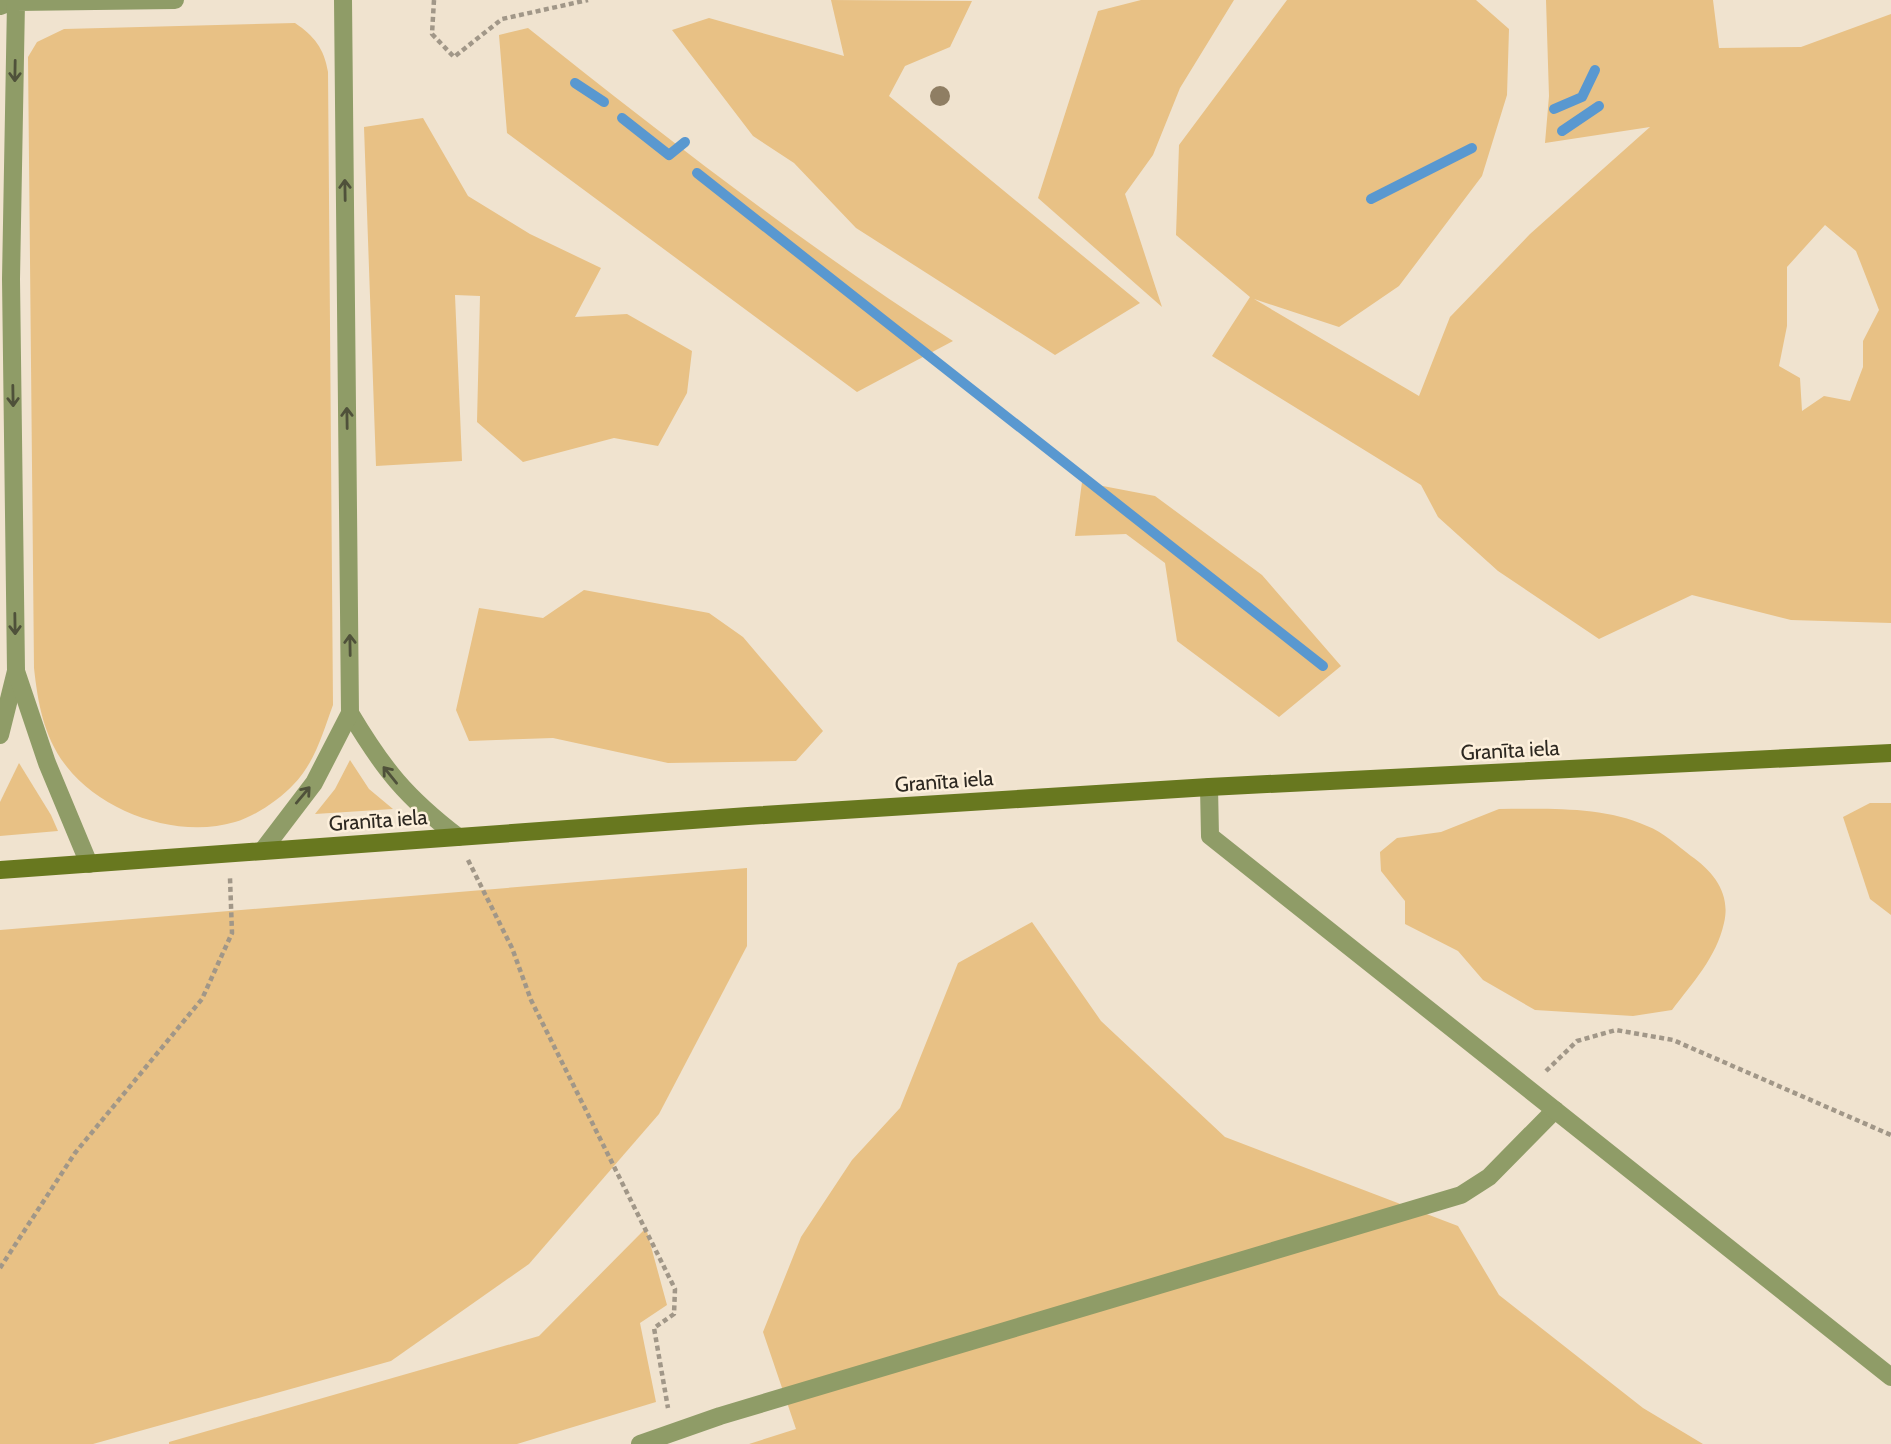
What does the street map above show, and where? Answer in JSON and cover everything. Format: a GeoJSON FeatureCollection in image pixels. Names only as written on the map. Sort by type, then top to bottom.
{"type":"FeatureCollection","features":[{"type":"Feature","properties":{"kind":"main road","name":"Granīta iela"},"geometry":{"type":"LineString","coordinates":[[0,870],[229,852],[1209,788],[1891,753]]}},
{"type":"Feature","properties":{"kind":"street"},"geometry":{"type":"LineString","coordinates":[[0,735],[16,671],[6,279],[11,3],[175,0]]}},
{"type":"Feature","properties":{"kind":"street"},"geometry":{"type":"LineString","coordinates":[[263,850],[314,783],[350,713],[343,0]]}},
{"type":"Feature","properties":{"kind":"street"},"geometry":{"type":"LineString","coordinates":[[16,671],[47,764],[89,864]]}},
{"type":"Feature","properties":{"kind":"street"},"geometry":{"type":"LineString","coordinates":[[350,713],[396,783],[418,806],[458,837]]}},
{"type":"Feature","properties":{"kind":"street"},"geometry":{"type":"LineString","coordinates":[[1209,788],[1210,836],[1891,1377]]}},
{"type":"Feature","properties":{"kind":"street"},"geometry":{"type":"LineString","coordinates":[[640,1444],[720,1416],[1461,1195],[1489,1177],[1555,1110]]}},
{"type":"Feature","properties":{"kind":"path"},"geometry":{"type":"LineString","coordinates":[[433,0],[432,34],[454,58],[502,19],[588,0]]}},
{"type":"Feature","properties":{"kind":"path"},"geometry":{"type":"LineString","coordinates":[[458,837],[512,948],[531,1000],[675,1289],[674,1314],[654,1328],[673,1433]]}},
{"type":"Feature","properties":{"kind":"path"},"geometry":{"type":"LineString","coordinates":[[0,1268],[75,1153],[202,999],[232,933],[229,852]]}},
{"type":"Feature","properties":{"kind":"path"},"geometry":{"type":"LineString","coordinates":[[1527,1088],[1577,1041],[1616,1030],[1673,1040],[1891,1135]]}},
{"type":"Feature","properties":{"kind":"shaded area"},"geometry":{"type":"Polygon","coordinates":[[[831,0],[972,1],[950,47],[905,66],[889,96],[1140,303],[1055,355],[856,228],[794,163],[753,136],[672,30],[709,18],[844,56],[831,0]]]}},
{"type":"Feature","properties":{"kind":"shaded area"},"geometry":{"type":"Polygon","coordinates":[[[1141,0],[1234,0],[1180,88],[1153,155],[1125,194],[1162,307],[1038,198],[1098,11],[1141,0]]]}},
{"type":"Feature","properties":{"kind":"shaded area"},"geometry":{"type":"Polygon","coordinates":[[[1287,0],[1476,0],[1509,29],[1507,95],[1482,176],[1399,286],[1339,327],[1254,299],[1419,396],[1450,317],[1530,234],[1650,127],[1545,143],[1549,96],[1546,0],[1713,0],[1719,48],[1801,47],[1891,14],[1891,623],[1791,620],[1692,595],[1599,639],[1498,571],[1438,517],[1421,485],[1212,356],[1250,297],[1176,235],[1179,145],[1287,0]],[[1825,225],[1787,267],[1787,326],[1779,366],[1800,378],[1802,411],[1824,396],[1850,401],[1863,367],[1863,341],[1879,310],[1856,251],[1825,225]]]}},
{"type":"Feature","properties":{"kind":"shaded area"},"geometry":{"type":"Polygon","coordinates":[[[295,23],[317,43],[328,72],[333,705],[318,747],[307,767],[293,785],[274,802],[235,822],[190,827],[166,824],[121,809],[82,783],[67,767],[53,744],[43,720],[38,695],[34,668],[28,57],[37,42],[64,29],[295,23]]]}},
{"type":"Feature","properties":{"kind":"shaded area"},"geometry":{"type":"Polygon","coordinates":[[[528,28],[736,190],[953,341],[857,392],[507,133],[499,35],[528,28]]]}},
{"type":"Feature","properties":{"kind":"shaded area"},"geometry":{"type":"Polygon","coordinates":[[[423,118],[468,196],[530,234],[601,268],[575,317],[627,314],[692,351],[687,393],[658,446],[614,438],[523,462],[477,422],[480,296],[455,295],[462,461],[376,466],[364,127],[423,118]]]}},
{"type":"Feature","properties":{"kind":"shaded area"},"geometry":{"type":"Polygon","coordinates":[[[1082,482],[1155,496],[1262,575],[1341,666],[1279,717],[1177,641],[1165,563],[1126,534],[1075,536],[1082,482]]]}},
{"type":"Feature","properties":{"kind":"shaded area"},"geometry":{"type":"Polygon","coordinates":[[[584,590],[709,613],[743,637],[823,731],[796,761],[668,763],[553,738],[469,741],[456,710],[479,608],[543,618],[584,590]]]}},
{"type":"Feature","properties":{"kind":"shaded area"},"geometry":{"type":"Polygon","coordinates":[[[350,760],[369,789],[393,809],[315,814],[335,789],[350,760]]]}},
{"type":"Feature","properties":{"kind":"shaded area"},"geometry":{"type":"Polygon","coordinates":[[[19,763],[58,831],[0,836],[0,802],[19,763]]]}},
{"type":"Feature","properties":{"kind":"shaded area"},"geometry":{"type":"Polygon","coordinates":[[[1870,803],[1891,803],[1891,915],[1870,899],[1843,817],[1870,803]]]}},
{"type":"Feature","properties":{"kind":"shaded area"},"geometry":{"type":"Polygon","coordinates":[[[1499,809],[1574,810],[1630,820],[1665,835],[1707,869],[1723,893],[1726,912],[1724,923],[1703,969],[1672,1010],[1633,1016],[1535,1010],[1483,980],[1458,951],[1405,924],[1405,901],[1381,871],[1380,852],[1397,838],[1441,832],[1499,809]]]}},
{"type":"Feature","properties":{"kind":"shaded area"},"geometry":{"type":"Polygon","coordinates":[[[747,868],[747,946],[659,1114],[529,1264],[391,1361],[93,1444],[0,1444],[0,930],[747,868]]]}},
{"type":"Feature","properties":{"kind":"shaded area"},"geometry":{"type":"Polygon","coordinates":[[[1032,922],[1101,1021],[1225,1137],[1458,1226],[1499,1295],[1643,1408],[1703,1444],[749,1444],[796,1429],[763,1332],[801,1237],[852,1160],[900,1108],[958,963],[1032,922]]]}},
{"type":"Feature","properties":{"kind":"shaded area"},"geometry":{"type":"Polygon","coordinates":[[[646,1228],[667,1305],[640,1323],[656,1402],[517,1444],[169,1444],[539,1336],[646,1228]]]}},
{"type":"Feature","properties":{"kind":"waterway"},"geometry":{"type":"LineString","coordinates":[[1554,109],[1582,97],[1595,70]]}},
{"type":"Feature","properties":{"kind":"waterway"},"geometry":{"type":"LineString","coordinates":[[575,83],[604,102]]}},
{"type":"Feature","properties":{"kind":"waterway"},"geometry":{"type":"LineString","coordinates":[[1562,131],[1599,106]]}},
{"type":"Feature","properties":{"kind":"waterway"},"geometry":{"type":"LineString","coordinates":[[622,118],[669,155],[685,142]]}},
{"type":"Feature","properties":{"kind":"waterway"},"geometry":{"type":"LineString","coordinates":[[1371,199],[1472,148]]}},
{"type":"Feature","properties":{"kind":"waterway"},"geometry":{"type":"LineString","coordinates":[[697,173],[1323,666]]}}]}
